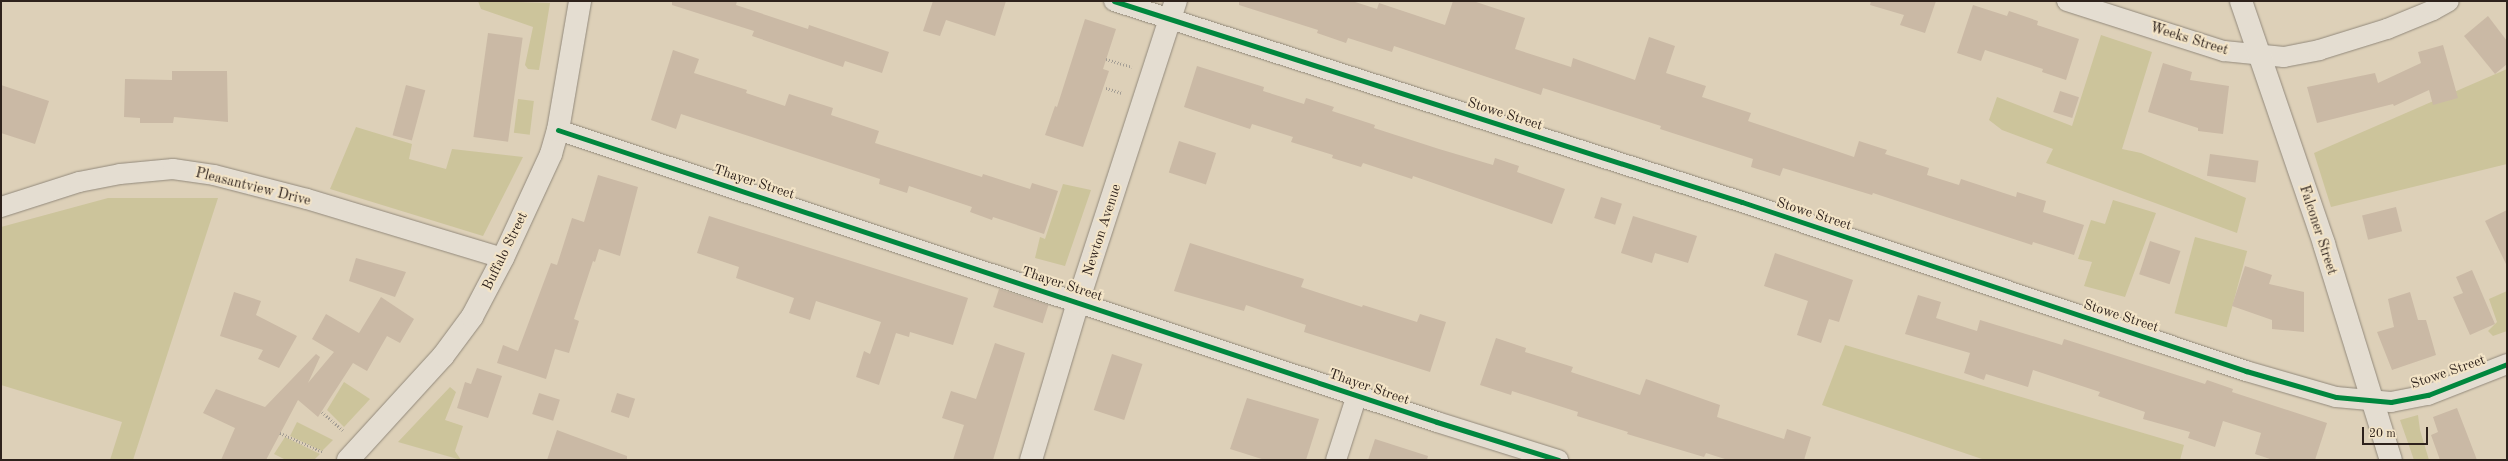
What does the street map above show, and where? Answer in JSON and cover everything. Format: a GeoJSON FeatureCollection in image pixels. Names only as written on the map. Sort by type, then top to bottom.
{"type":"FeatureCollection","features":[{"type":"Feature","properties":{"kind":"street","name":"Buffalo Street"},"geometry":{"type":"LineString","coordinates":[[355,459],[443,356],[472,317],[503,258],[551,154],[558,130],[580,1]]}},
{"type":"Feature","properties":{"kind":"street","name":"Stowe Street"},"geometry":{"type":"LineString","coordinates":[[1114,1],[1173,10],[2246,371],[2336,397],[2391,402],[2428,395],[2507,364]]}},
{"type":"Feature","properties":{"kind":"street","name":"Weeks Street"},"geometry":{"type":"LineString","coordinates":[[2067,1],[2224,51],[2284,57],[2333,46],[2398,25],[2449,1]]}},
{"type":"Feature","properties":{"kind":"street","name":"Falconer Street"},"geometry":{"type":"LineString","coordinates":[[2241,1],[2324,244],[2391,460]]}},
{"type":"Feature","properties":{"kind":"street","name":"Newton Avenue"},"geometry":{"type":"LineString","coordinates":[[1031,460],[1078,302],[1173,10]]}},
{"type":"Feature","properties":{"kind":"street","name":"Thayer Street"},"geometry":{"type":"LineString","coordinates":[[558,130],[1357,395],[1558,460]]}},
{"type":"Feature","properties":{"kind":"street","name":"Pleasantview Drive"},"geometry":{"type":"LineString","coordinates":[[1,207],[79,182],[120,174],[173,169],[214,175],[307,199],[503,258]]}},
{"type":"Feature","properties":{"kind":"street"},"geometry":{"type":"LineString","coordinates":[[1336,460],[1357,395]]}},
{"type":"Feature","properties":{"kind":"path"},"geometry":{"type":"LineString","coordinates":[[1106,59],[1140,70]]}},
{"type":"Feature","properties":{"kind":"path"},"geometry":{"type":"LineString","coordinates":[[1106,88],[1125,94]]}},
{"type":"Feature","properties":{"kind":"path"},"geometry":{"type":"LineString","coordinates":[[322,412],[343,430]]}},
{"type":"Feature","properties":{"kind":"path"},"geometry":{"type":"LineString","coordinates":[[280,432],[323,452]]}},
{"type":"Feature","properties":{"kind":"shaded area"},"geometry":{"type":"Polygon","coordinates":[[[478,1],[550,3],[539,70],[528,69],[525,65],[533,27],[481,9],[478,1]]]}},
{"type":"Feature","properties":{"kind":"shaded area"},"geometry":{"type":"Polygon","coordinates":[[[2101,35],[2152,52],[2122,149],[2141,153],[2246,198],[2237,233],[2046,163],[2053,149],[2002,130],[1989,120],[1997,97],[2072,126],[2101,35]]]}},
{"type":"Feature","properties":{"kind":"shaded area"},"geometry":{"type":"Polygon","coordinates":[[[2507,69],[2507,164],[2331,207],[2314,153],[2507,69]]]}},
{"type":"Feature","properties":{"kind":"shaded area"},"geometry":{"type":"Polygon","coordinates":[[[518,99],[534,101],[530,135],[514,133],[518,99]]]}},
{"type":"Feature","properties":{"kind":"shaded area"},"geometry":{"type":"Polygon","coordinates":[[[356,127],[412,144],[409,159],[446,169],[452,149],[523,157],[483,236],[330,189],[356,127]]]}},
{"type":"Feature","properties":{"kind":"shaded area"},"geometry":{"type":"Polygon","coordinates":[[[1063,184],[1091,190],[1065,266],[1035,258],[1040,237],[1045,239],[1063,184]]]}},
{"type":"Feature","properties":{"kind":"shaded area"},"geometry":{"type":"Polygon","coordinates":[[[108,198],[218,198],[133,460],[110,460],[122,422],[1,385],[1,227],[108,198]]]}},
{"type":"Feature","properties":{"kind":"shaded area"},"geometry":{"type":"Polygon","coordinates":[[[2113,200],[2156,213],[2125,297],[2084,286],[2092,262],[2078,259],[2091,220],[2105,224],[2113,200]]]}},
{"type":"Feature","properties":{"kind":"shaded area"},"geometry":{"type":"Polygon","coordinates":[[[2195,237],[2247,251],[2227,327],[2175,313],[2195,237]]]}},
{"type":"Feature","properties":{"kind":"shaded area"},"geometry":{"type":"Polygon","coordinates":[[[2507,291],[2507,331],[2493,336],[2488,331],[2497,322],[2489,299],[2507,291]]]}},
{"type":"Feature","properties":{"kind":"shaded area"},"geometry":{"type":"Polygon","coordinates":[[[1845,345],[2184,445],[2180,460],[1985,460],[1822,405],[1845,345]]]}},
{"type":"Feature","properties":{"kind":"shaded area"},"geometry":{"type":"Polygon","coordinates":[[[344,382],[370,399],[344,427],[327,410],[344,382]]]}},
{"type":"Feature","properties":{"kind":"shaded area"},"geometry":{"type":"Polygon","coordinates":[[[450,387],[456,392],[445,420],[463,426],[455,451],[461,460],[398,442],[450,387]]]}},
{"type":"Feature","properties":{"kind":"shaded area"},"geometry":{"type":"Polygon","coordinates":[[[2418,415],[2420,430],[2429,460],[2414,460],[2400,420],[2418,415]]]}},
{"type":"Feature","properties":{"kind":"shaded area"},"geometry":{"type":"Polygon","coordinates":[[[297,422],[333,440],[322,451],[290,436],[297,422]]]}},
{"type":"Feature","properties":{"kind":"shaded area"},"geometry":{"type":"Polygon","coordinates":[[[285,437],[320,454],[314,460],[286,460],[274,454],[285,437]]]}},
{"type":"Feature","properties":{"kind":"building"},"geometry":{"type":"Polygon","coordinates":[[[672,1],[737,1],[736,5],[808,29],[809,25],[889,52],[882,73],[845,61],[843,67],[752,36],[754,31],[672,5],[672,1]]]}},
{"type":"Feature","properties":{"kind":"building"},"geometry":{"type":"Polygon","coordinates":[[[933,1],[1006,1],[995,36],[946,20],[940,36],[923,31],[933,1]]]}},
{"type":"Feature","properties":{"kind":"building"},"geometry":{"type":"Polygon","coordinates":[[[1239,1],[1352,1],[1377,9],[1379,3],[1445,25],[1453,1],[1473,1],[1525,18],[1515,49],[1571,67],[1573,58],[1635,80],[1649,37],[1675,46],[1666,73],[1706,86],[1702,97],[1751,113],[1748,121],[1854,157],[1859,141],[1887,150],[1885,154],[1929,168],[1927,175],[1959,185],[1961,179],[2016,197],[2017,192],[2046,201],[2043,212],[2084,225],[2074,255],[2033,242],[2032,245],[1873,193],[1872,195],[1783,168],[1780,176],[1751,167],[1753,159],[1660,129],[1661,126],[1543,88],[1541,95],[1394,46],[1392,52],[1348,38],[1346,43],[1317,33],[1318,30],[1239,5],[1239,1]]]}},
{"type":"Feature","properties":{"kind":"building"},"geometry":{"type":"Polygon","coordinates":[[[1871,1],[1936,1],[1925,33],[1900,25],[1904,15],[1870,5],[1871,1]]]}},
{"type":"Feature","properties":{"kind":"building"},"geometry":{"type":"Polygon","coordinates":[[[1973,5],[2007,16],[2009,11],[2038,21],[2037,25],[2079,39],[2066,80],[2042,72],[2043,69],[1985,50],[1981,61],[1957,53],[1973,5]]]}},
{"type":"Feature","properties":{"kind":"building"},"geometry":{"type":"Polygon","coordinates":[[[2488,16],[2507,41],[2507,64],[2495,74],[2464,36],[2488,16]]]}},
{"type":"Feature","properties":{"kind":"building"},"geometry":{"type":"Polygon","coordinates":[[[1085,19],[1116,29],[1103,69],[1109,71],[1083,147],[1045,135],[1055,106],[1057,107],[1085,19]]]}},
{"type":"Feature","properties":{"kind":"building"},"geometry":{"type":"Polygon","coordinates":[[[488,33],[523,38],[508,142],[473,137],[488,33]]]}},
{"type":"Feature","properties":{"kind":"building"},"geometry":{"type":"Polygon","coordinates":[[[2443,45],[2458,98],[2433,105],[2429,90],[2394,106],[2393,104],[2317,123],[2307,87],[2375,73],[2378,83],[2421,63],[2418,52],[2443,45]]]}},
{"type":"Feature","properties":{"kind":"building"},"geometry":{"type":"Polygon","coordinates":[[[673,50],[699,59],[694,73],[747,90],[746,93],[785,106],[789,94],[833,108],[831,115],[879,131],[875,143],[982,177],[983,174],[1030,189],[1032,183],[1058,191],[1044,234],[993,217],[992,220],[970,212],[972,207],[909,186],[907,193],[879,184],[880,179],[681,114],[676,129],[651,120],[673,50]]]}},
{"type":"Feature","properties":{"kind":"building"},"geometry":{"type":"Polygon","coordinates":[[[2163,63],[2192,72],[2190,80],[2229,86],[2223,134],[2198,131],[2198,128],[2148,112],[2163,63]]]}},
{"type":"Feature","properties":{"kind":"building"},"geometry":{"type":"Polygon","coordinates":[[[1197,66],[1264,87],[1263,91],[1304,104],[1306,98],[1334,107],[1332,111],[1375,125],[1374,128],[1439,149],[1493,165],[1495,158],[1519,166],[1517,172],[1565,189],[1552,224],[1413,176],[1412,179],[1363,163],[1361,167],[1332,158],[1333,155],[1291,142],[1293,137],[1252,124],[1250,129],[1184,107],[1197,66]]]}},
{"type":"Feature","properties":{"kind":"building"},"geometry":{"type":"Polygon","coordinates":[[[172,71],[227,71],[228,122],[174,117],[173,123],[140,123],[140,118],[124,117],[125,79],[172,80],[172,71]]]}},
{"type":"Feature","properties":{"kind":"building"},"geometry":{"type":"Polygon","coordinates":[[[1,85],[49,101],[35,144],[1,133],[1,85]]]}},
{"type":"Feature","properties":{"kind":"building"},"geometry":{"type":"Polygon","coordinates":[[[406,85],[425,90],[412,140],[393,135],[406,85]]]}},
{"type":"Feature","properties":{"kind":"building"},"geometry":{"type":"Polygon","coordinates":[[[2060,91],[2079,97],[2072,118],[2053,112],[2060,91]]]}},
{"type":"Feature","properties":{"kind":"building"},"geometry":{"type":"Polygon","coordinates":[[[1179,141],[1216,153],[1206,184],[1169,172],[1179,141]]]}},
{"type":"Feature","properties":{"kind":"building"},"geometry":{"type":"Polygon","coordinates":[[[2210,154],[2259,161],[2255,183],[2207,176],[2210,154]]]}},
{"type":"Feature","properties":{"kind":"building"},"geometry":{"type":"Polygon","coordinates":[[[598,175],[638,187],[620,256],[599,249],[595,262],[593,261],[574,319],[579,321],[569,353],[555,349],[546,379],[497,363],[503,345],[518,351],[551,263],[557,265],[572,218],[584,222],[598,175]]]}},
{"type":"Feature","properties":{"kind":"building"},"geometry":{"type":"Polygon","coordinates":[[[1601,197],[1622,204],[1615,225],[1594,218],[1601,197]]]}},
{"type":"Feature","properties":{"kind":"building"},"geometry":{"type":"Polygon","coordinates":[[[2396,207],[2402,231],[2368,240],[2362,215],[2396,207]]]}},
{"type":"Feature","properties":{"kind":"building"},"geometry":{"type":"Polygon","coordinates":[[[2507,210],[2507,266],[2485,221],[2507,210]]]}},
{"type":"Feature","properties":{"kind":"building"},"geometry":{"type":"Polygon","coordinates":[[[709,216],[968,298],[953,345],[910,332],[909,337],[896,333],[879,385],[856,377],[864,351],[870,354],[881,322],[816,301],[810,320],[789,313],[794,298],[736,278],[739,267],[697,253],[709,216]]]}},
{"type":"Feature","properties":{"kind":"building"},"geometry":{"type":"Polygon","coordinates":[[[1633,216],[1697,236],[1688,263],[1655,253],[1652,263],[1621,253],[1633,216]]]}},
{"type":"Feature","properties":{"kind":"building"},"geometry":{"type":"Polygon","coordinates":[[[2150,241],[2180,251],[2170,284],[2139,274],[2150,241]]]}},
{"type":"Feature","properties":{"kind":"building"},"geometry":{"type":"Polygon","coordinates":[[[1190,243],[1304,279],[1301,287],[1362,307],[1363,305],[1417,322],[1420,314],[1446,322],[1430,372],[1304,332],[1306,325],[1246,305],[1244,311],[1174,291],[1190,243]]]}},
{"type":"Feature","properties":{"kind":"building"},"geometry":{"type":"Polygon","coordinates":[[[1775,253],[1853,280],[1839,322],[1829,319],[1821,343],[1797,335],[1808,301],[1764,286],[1775,253]]]}},
{"type":"Feature","properties":{"kind":"building"},"geometry":{"type":"Polygon","coordinates":[[[356,258],[406,272],[395,297],[349,281],[356,258]]]}},
{"type":"Feature","properties":{"kind":"building"},"geometry":{"type":"Polygon","coordinates":[[[2245,266],[2272,275],[2269,284],[2304,292],[2304,332],[2272,329],[2272,320],[2232,306],[2245,266]]]}},
{"type":"Feature","properties":{"kind":"building"},"geometry":{"type":"Polygon","coordinates":[[[2472,270],[2495,324],[2470,335],[2453,297],[2463,293],[2456,277],[2472,270]]]}},
{"type":"Feature","properties":{"kind":"building"},"geometry":{"type":"Polygon","coordinates":[[[999,289],[1048,305],[1043,323],[993,307],[999,289]]]}},
{"type":"Feature","properties":{"kind":"building"},"geometry":{"type":"Polygon","coordinates":[[[234,292],[261,301],[256,315],[297,336],[279,368],[258,359],[263,350],[220,336],[234,292]]]}},
{"type":"Feature","properties":{"kind":"building"},"geometry":{"type":"Polygon","coordinates":[[[2410,292],[2418,320],[2426,320],[2436,355],[2392,370],[2377,332],[2394,327],[2388,299],[2410,292]]]}},
{"type":"Feature","properties":{"kind":"building"},"geometry":{"type":"Polygon","coordinates":[[[1918,295],[1941,302],[1936,318],[1977,331],[1980,320],[2062,345],[2064,339],[2205,384],[2207,380],[2233,389],[2232,392],[2327,423],[2315,460],[2273,460],[2255,454],[2261,433],[2223,421],[2215,447],[2188,438],[2190,432],[2143,419],[2145,412],[2098,396],[2100,392],[2033,370],[2028,387],[1986,374],[1984,380],[1964,373],[1970,353],[1905,334],[1918,295]]]}},
{"type":"Feature","properties":{"kind":"building"},"geometry":{"type":"Polygon","coordinates":[[[381,297],[414,319],[400,343],[387,336],[367,371],[353,363],[318,417],[298,400],[266,460],[221,460],[235,428],[203,413],[216,389],[265,407],[316,354],[320,357],[308,383],[334,352],[312,339],[326,314],[359,333],[381,297]]]}},
{"type":"Feature","properties":{"kind":"building"},"geometry":{"type":"Polygon","coordinates":[[[1496,338],[1526,348],[1525,352],[1573,367],[1571,372],[1640,395],[1646,379],[1720,405],[1717,417],[1784,439],[1787,429],[1811,437],[1804,460],[1728,460],[1706,453],[1704,457],[1627,434],[1628,432],[1577,416],[1578,412],[1512,391],[1511,395],[1480,385],[1496,338]]]}},
{"type":"Feature","properties":{"kind":"building"},"geometry":{"type":"Polygon","coordinates":[[[995,343],[1025,353],[993,460],[953,460],[964,425],[942,418],[951,391],[976,399],[995,343]]]}},
{"type":"Feature","properties":{"kind":"building"},"geometry":{"type":"Polygon","coordinates":[[[1112,354],[1142,364],[1124,420],[1094,410],[1112,354]]]}},
{"type":"Feature","properties":{"kind":"building"},"geometry":{"type":"Polygon","coordinates":[[[477,368],[502,376],[488,418],[457,408],[465,382],[471,384],[477,368]]]}},
{"type":"Feature","properties":{"kind":"building"},"geometry":{"type":"Polygon","coordinates":[[[539,393],[560,400],[553,421],[532,414],[539,393]]]}},
{"type":"Feature","properties":{"kind":"building"},"geometry":{"type":"Polygon","coordinates":[[[617,393],[635,399],[629,418],[611,412],[617,393]]]}},
{"type":"Feature","properties":{"kind":"building"},"geometry":{"type":"Polygon","coordinates":[[[1247,398],[1319,419],[1306,460],[1265,460],[1230,449],[1247,398]]]}},
{"type":"Feature","properties":{"kind":"building"},"geometry":{"type":"Polygon","coordinates":[[[2457,408],[2477,460],[2440,460],[2431,435],[2438,432],[2433,417],[2457,408]]]}},
{"type":"Feature","properties":{"kind":"building"},"geometry":{"type":"Polygon","coordinates":[[[557,430],[627,456],[627,460],[547,460],[557,430]]]}},
{"type":"Feature","properties":{"kind":"building"},"geometry":{"type":"Polygon","coordinates":[[[1375,439],[1428,456],[1427,460],[1368,460],[1375,439]]]}},
{"type":"Feature","properties":{"kind":"cycle path"},"geometry":{"type":"LineString","coordinates":[[1114,1],[1742,202],[2246,371],[2336,397],[2391,402],[2428,395],[2507,364]]}},
{"type":"Feature","properties":{"kind":"cycle path"},"geometry":{"type":"LineString","coordinates":[[558,130],[1437,422],[1558,460]]}}]}
